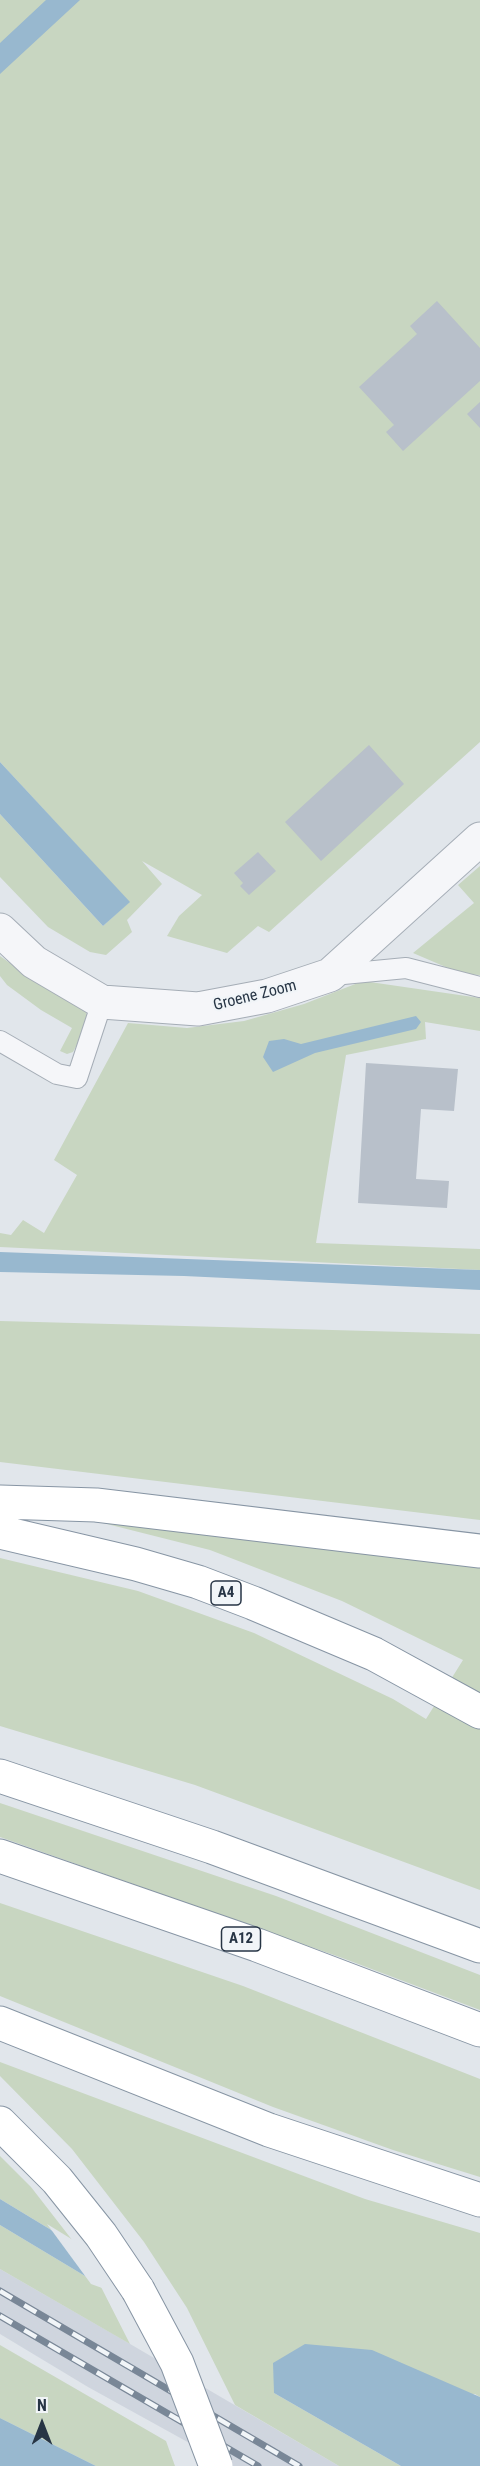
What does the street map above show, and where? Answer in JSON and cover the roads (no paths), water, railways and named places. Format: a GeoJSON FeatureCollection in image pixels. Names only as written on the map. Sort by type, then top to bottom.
{"type":"FeatureCollection","features":[{"type":"Feature","properties":{"kind":"highway"},"geometry":{"type":"LineString","coordinates":[[0,1502],[96,1504],[480,1551]]}},
{"type":"Feature","properties":{"kind":"highway","name":"A4"},"geometry":{"type":"LineString","coordinates":[[0,1532],[67,1546],[198,1582],[315,1627],[374,1653],[480,1712]]}},
{"type":"Feature","properties":{"kind":"highway"},"geometry":{"type":"LineString","coordinates":[[0,1776],[212,1847],[480,1947]]}},
{"type":"Feature","properties":{"kind":"highway","name":"A12"},"geometry":{"type":"LineString","coordinates":[[0,1856],[257,1945],[480,2030]]}},
{"type":"Feature","properties":{"kind":"highway"},"geometry":{"type":"LineString","coordinates":[[0,2023],[270,2130],[480,2200]]}},
{"type":"Feature","properties":{"kind":"highway"},"geometry":{"type":"LineString","coordinates":[[0,2123],[57,2180],[101,2235],[138,2290],[177,2363],[216,2466]]}},
{"type":"Feature","properties":{"kind":"street","name":"Groene Zoom"},"geometry":{"type":"LineString","coordinates":[[0,930],[34,962],[102,1002],[198,1009],[267,996],[330,975],[480,839]]}},
{"type":"Feature","properties":{"kind":"lane"},"geometry":{"type":"LineString","coordinates":[[330,975],[406,968],[480,987]]}},
{"type":"Feature","properties":{"kind":"lane"},"geometry":{"type":"LineString","coordinates":[[0,1041],[57,1074],[77,1078],[102,1002]]}},
{"type":"Feature","properties":{"kind":"water"},"geometry":{"type":"Polygon","coordinates":[[[46,0],[80,0],[0,74],[0,43],[46,0]]]}},
{"type":"Feature","properties":{"kind":"water"},"geometry":{"type":"Polygon","coordinates":[[[0,762],[130,902],[103,926],[0,814],[0,762]]]}},
{"type":"Feature","properties":{"kind":"water"},"geometry":{"type":"Polygon","coordinates":[[[416,1016],[421,1022],[416,1029],[315,1053],[273,1072],[263,1057],[269,1041],[284,1039],[301,1044],[416,1016]]]}},
{"type":"Feature","properties":{"kind":"water"},"geometry":{"type":"Polygon","coordinates":[[[0,1252],[480,1270],[480,1290],[184,1276],[0,1272],[0,1252]]]}},
{"type":"Feature","properties":{"kind":"water"},"geometry":{"type":"Polygon","coordinates":[[[0,2199],[76,2245],[100,2285],[0,2225],[0,2199]]]}},
{"type":"Feature","properties":{"kind":"water"},"geometry":{"type":"Polygon","coordinates":[[[305,2344],[372,2350],[480,2397],[480,2466],[401,2466],[274,2393],[273,2363],[305,2344]]]}},
{"type":"Feature","properties":{"kind":"water"},"geometry":{"type":"Polygon","coordinates":[[[0,2418],[96,2466],[0,2466],[0,2418]]]}},
{"type":"Feature","properties":{"kind":"railway"},"geometry":{"type":"LineString","coordinates":[[0,2291],[299,2466]]}},
{"type":"Feature","properties":{"kind":"railway"},"geometry":{"type":"LineString","coordinates":[[0,2316],[258,2466]]}}]}
